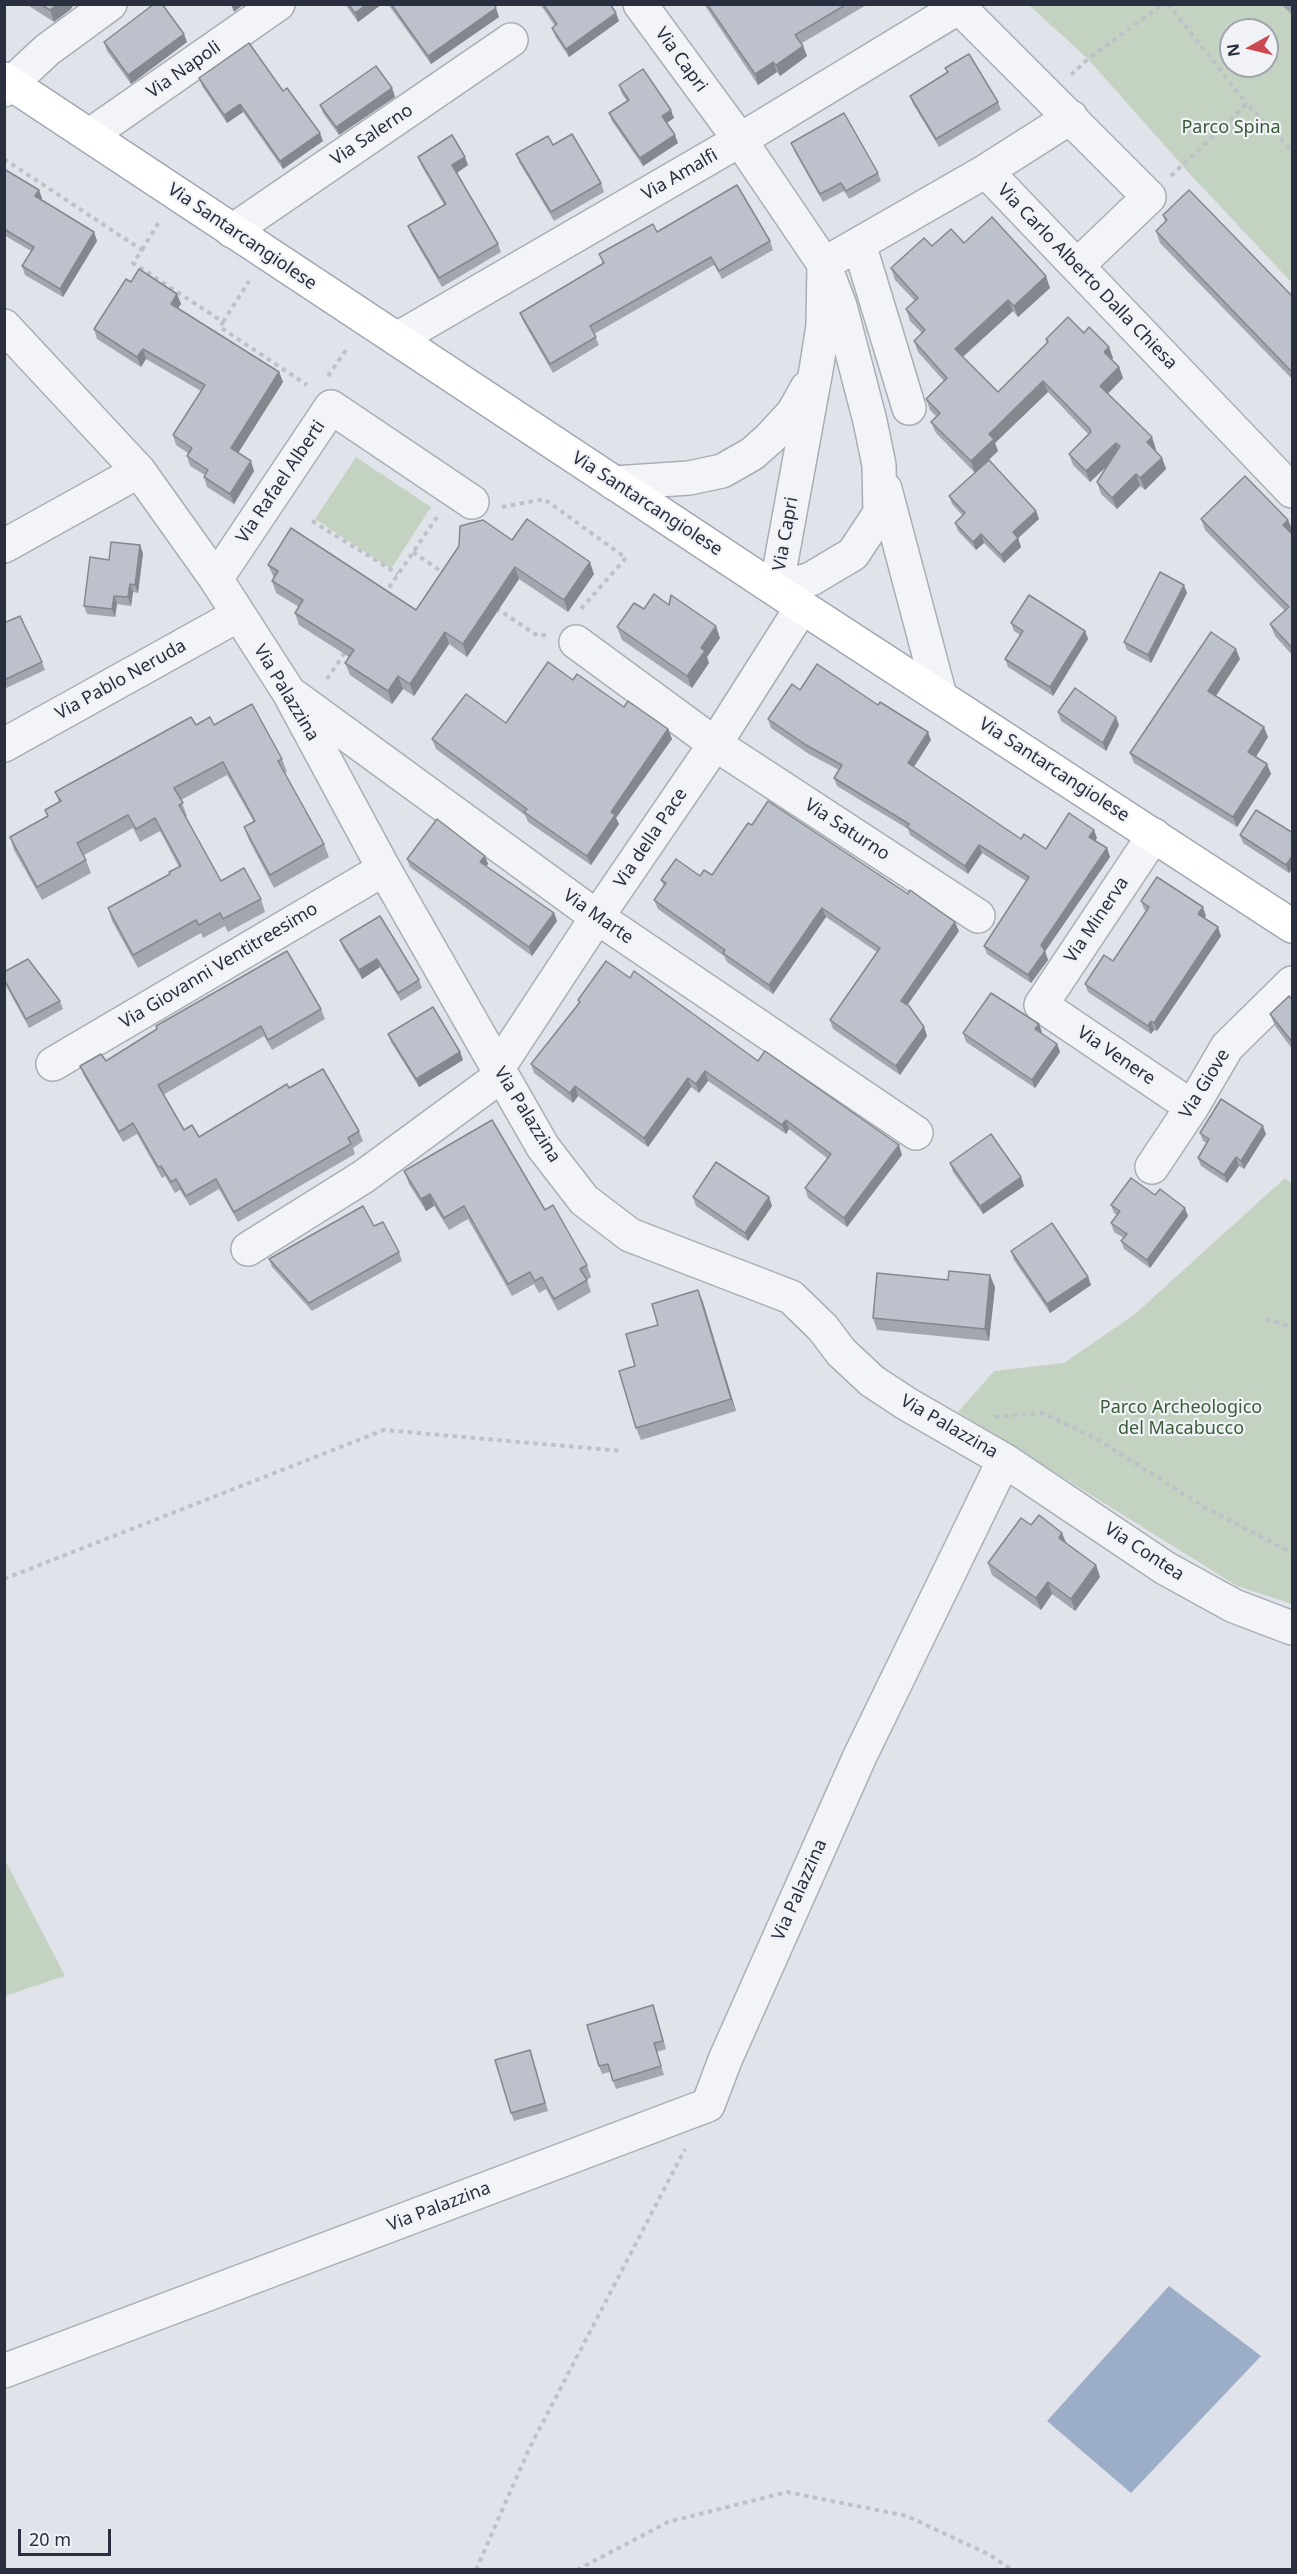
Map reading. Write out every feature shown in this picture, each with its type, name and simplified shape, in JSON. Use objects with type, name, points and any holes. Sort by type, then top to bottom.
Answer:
[{"type":"main road","name":"Via Santarcangiolese","points":[[7,84],[90,135],[614,483],[1293,926]]},
{"type":"street","points":[[7,84],[47,50],[110,4]]},
{"type":"street","name":"Via Napoli","points":[[90,135],[278,4]]},
{"type":"street","name":"Via Capri","points":[[640,4],[740,140],[818,256],[840,306],[940,696]]},
{"type":"street","name":"Via Amalfi","points":[[397,339],[740,140],[960,7],[1060,106]]},
{"type":"street","name":"Via Salerno","points":[[232,231],[511,40]]},
{"type":"street","points":[[986,171],[1060,106],[1149,197],[1078,265]]},
{"type":"street","name":"Via Carlo Alberto Dalla Chiesa","points":[[818,256],[859,244],[986,171],[1293,491]]},
{"type":"street","points":[[859,244],[909,408]]},
{"type":"street","name":"Via Capri","points":[[789,598],[823,326],[818,256]]},
{"type":"street","name":"Via Palazzina","points":[[4,326],[139,471],[216,579],[288,691],[384,869],[543,1147],[584,1200],[630,1235],[791,1297],[823,1328],[841,1352],[872,1381],[1004,1460],[860,1756],[725,2060],[708,2105],[4,2371]]},
{"type":"street","name":"Via Capri","points":[[614,483],[689,478],[722,471],[752,454],[793,413],[816,370]]},
{"type":"street","name":"Via Rafael Alberti","points":[[216,579],[324,400],[485,505]]},
{"type":"street","name":"Via Capri","points":[[789,598],[811,579],[853,554],[880,513],[879,465]]},
{"type":"street","points":[[4,546],[139,471]]},
{"type":"street","name":"Via della Pace","points":[[500,1072],[597,917],[715,744],[789,598]]},
{"type":"street","name":"Via Pablo Neruda","points":[[4,745],[238,615]]},
{"type":"street","name":"Via Saturno","points":[[569,637],[715,744],[978,916]]},
{"type":"street","name":"Via Marte","points":[[288,691],[597,917],[916,1133]]},
{"type":"street","name":"Via Minerva","points":[[1041,1005],[1154,835]]},
{"type":"street","name":"Via Giovanni Ventitreesimo","points":[[53,1064],[384,869]]},
{"type":"street","name":"Via Giove","points":[[1152,1167],[1192,1107],[1227,1047],[1293,983]]},
{"type":"street","name":"Via Venere","points":[[1041,1005],[1192,1107]]},
{"type":"street","points":[[248,1249],[363,1177],[500,1072]]},
{"type":"street","name":"Via Contea","points":[[1004,1460],[1165,1568],[1234,1606],[1293,1628]]},
{"type":"path","points":[[1060,106],[1088,59],[1163,4]]},
{"type":"path","points":[[1168,4],[1247,104],[1293,151]]},
{"type":"path","points":[[1149,197],[1247,104]]},
{"type":"path","points":[[4,159],[142,250]]},
{"type":"path","points":[[159,222],[134,263],[223,322]]},
{"type":"path","points":[[249,281],[220,327],[324,400],[348,346]]},
{"type":"path","points":[[485,505],[544,499],[626,558],[569,637],[538,636],[490,604]]},
{"type":"path","points":[[379,602],[441,511]]},
{"type":"path","points":[[312,521],[398,574]]},
{"type":"path","points":[[413,552],[452,578]]},
{"type":"path","points":[[322,687],[347,649]]},
{"type":"path","points":[[1266,1319],[1293,1327]]},
{"type":"path","points":[[955,1432],[999,1415],[1042,1413],[1097,1439],[1204,1507],[1293,1553]]},
{"type":"path","points":[[4,1580],[384,1430],[622,1451]]},
{"type":"path","points":[[476,2570],[529,2449],[708,2105]]},
{"type":"path","points":[[577,2570],[668,2522],[787,2492],[908,2516],[990,2555],[1012,2570]]},
{"type":"green space","name":"Parco Spina","points":[[1029,5],[1292,5],[1292,283],[1190,174],[1088,59]]},
{"type":"green space","points":[[356,457],[431,507],[391,569],[315,519]]},
{"type":"green space","name":"Parco Archeologico del Macabucco","points":[[1285,1178],[1292,1184],[1292,1604],[1237,1586],[958,1412],[994,1371],[1064,1363],[1135,1314]]},
{"type":"green space","points":[[5,1860],[65,1976],[4,1996]]},
{"type":"water","points":[[1169,2286],[1261,2356],[1131,2493],[1047,2421]]},
{"type":"building","points":[[40,4],[58,4],[50,10]]},
{"type":"building","points":[[154,4],[162,4],[184,34],[128,75],[104,42]]},
{"type":"building","points":[[348,4],[367,4],[355,13]]},
{"type":"building","points":[[391,4],[494,4],[496,8],[428,56]]},
{"type":"building","points":[[543,4],[610,4],[616,13],[566,49],[552,28],[557,24]]},
{"type":"building","points":[[707,4],[847,4],[795,35],[803,46],[776,65],[773,62],[755,74]]},
{"type":"building","points":[[249,43],[283,91],[287,88],[320,133],[280,161],[240,104],[224,115],[199,78]]},
{"type":"building","points":[[969,54],[998,102],[936,139],[910,96],[948,72],[945,68]]},
{"type":"building","points":[[376,66],[392,88],[336,127],[320,105]]},
{"type":"building","points":[[643,69],[671,110],[662,116],[675,135],[640,158],[609,113],[629,100],[619,85]]},
{"type":"building","points":[[844,113],[878,173],[846,191],[841,183],[820,194],[791,143]]},
{"type":"building","points":[[572,134],[601,183],[551,212],[516,154],[548,136],[553,145]]},
{"type":"building","points":[[452,135],[465,157],[452,165],[498,244],[439,278],[408,226],[446,204],[418,157]]},
{"type":"building","points":[[4,169],[39,190],[35,196],[94,232],[60,289],[22,266],[34,247],[4,229]]},
{"type":"building","points":[[737,185],[770,241],[719,271],[711,257],[590,326],[596,337],[550,364],[520,313],[604,263],[599,254],[653,224],[657,232]]},
{"type":"building","points":[[1189,190],[1293,297],[1293,370],[1291,371],[1156,231],[1167,220],[1163,215]]},
{"type":"building","points":[[992,217],[1046,276],[1014,306],[1008,300],[955,349],[998,392],[1048,342],[1046,339],[1068,317],[1084,333],[1089,327],[1109,347],[1104,352],[1119,367],[1100,386],[1152,437],[1147,442],[1162,458],[1140,478],[1136,474],[1112,498],[1097,482],[1120,446],[1116,443],[1086,471],[1069,454],[1091,432],[1090,429],[1043,381],[989,434],[994,439],[971,461],[931,422],[940,413],[926,399],[947,378],[914,341],[925,330],[906,309],[918,298],[891,268],[924,238],[932,246],[951,229],[964,243]]},
{"type":"building","points":[[139,269],[177,294],[171,304],[279,372],[231,448],[251,461],[230,494],[204,477],[208,470],[187,456],[192,448],[173,435],[205,385],[143,349],[137,357],[94,329],[126,279],[131,282]]},
{"type":"building","points":[[989,460],[1036,511],[1013,532],[1018,538],[1001,555],[981,534],[973,542],[955,523],[965,513],[949,496]]},
{"type":"building","points":[[1245,476],[1288,520],[1283,525],[1293,535],[1293,649],[1270,624],[1289,607],[1201,519]]},
{"type":"building","points":[[527,519],[590,562],[564,600],[515,567],[463,644],[445,632],[410,684],[398,676],[388,691],[345,663],[354,650],[295,613],[303,600],[272,581],[278,571],[268,565],[291,528],[416,610],[459,546],[460,526],[483,520],[512,540]]},
{"type":"building","points":[[111,542],[140,545],[135,585],[130,584],[128,597],[114,596],[112,609],[84,606],[90,557],[109,560]]},
{"type":"building","points":[[1160,572],[1184,585],[1148,655],[1124,642]]},
{"type":"building","points":[[654,594],[669,605],[671,595],[716,626],[701,648],[705,651],[687,676],[617,627],[634,603],[644,609]]},
{"type":"building","points":[[1029,595],[1085,631],[1050,687],[1005,659],[1023,631],[1011,623]]},
{"type":"building","points":[[20,616],[42,662],[4,680],[4,623]]},
{"type":"building","points":[[1211,632],[1236,649],[1208,691],[1264,727],[1248,752],[1267,764],[1233,817],[1130,753]]},
{"type":"building","points":[[548,662],[573,680],[577,674],[624,707],[628,701],[668,729],[611,812],[615,815],[587,856],[524,812],[527,809],[432,739],[466,694],[506,723]]},
{"type":"building","points":[[817,664],[878,705],[880,702],[928,732],[908,763],[1021,839],[1024,834],[1046,849],[1069,813],[1094,830],[1089,837],[1107,848],[1041,945],[1045,951],[1028,975],[984,946],[1029,877],[979,845],[965,866],[907,827],[909,824],[834,778],[842,765],[806,745],[768,719],[792,684],[800,690]]},
{"type":"building","points":[[1075,688],[1116,717],[1103,743],[1058,712]]},
{"type":"building","points":[[252,704],[282,759],[278,761],[324,844],[270,875],[244,827],[255,821],[223,762],[174,788],[183,803],[179,805],[221,881],[244,868],[261,899],[223,919],[220,913],[199,925],[196,920],[133,955],[108,908],[181,866],[155,818],[136,829],[128,815],[77,843],[86,860],[37,887],[10,837],[48,816],[45,810],[61,801],[55,792],[191,717],[196,725],[210,717],[214,725]]},
{"type":"building","points":[[768,801],[908,894],[910,890],[955,922],[901,1001],[909,1006],[924,1027],[896,1066],[830,1020],[880,948],[822,908],[769,985],[723,953],[725,950],[654,900],[666,883],[661,880],[676,859],[700,876],[704,870],[712,875],[748,823],[752,825]]},
{"type":"building","points":[[1256,810],[1293,833],[1293,855],[1286,865],[1240,835]]},
{"type":"building","points":[[437,819],[485,856],[480,862],[554,913],[529,947],[407,859]]},
{"type":"building","points":[[1157,877],[1203,907],[1198,914],[1218,927],[1154,1023],[1151,1021],[1148,1026],[1085,984],[1104,955],[1113,961],[1149,907],[1141,901]]},
{"type":"building","points":[[380,916],[419,980],[398,993],[377,959],[359,970],[340,940]]},
{"type":"building","points":[[287,951],[321,1009],[268,1040],[261,1026],[158,1085],[184,1130],[192,1125],[199,1137],[287,1084],[289,1088],[323,1069],[359,1131],[348,1138],[351,1144],[234,1212],[216,1179],[186,1196],[176,1179],[171,1182],[161,1166],[158,1167],[133,1123],[119,1132],[80,1066],[101,1054],[106,1061],[157,1029],[156,1026]]},
{"type":"building","points":[[28,959],[60,1001],[26,1019],[4,979],[4,972]]},
{"type":"building","points":[[606,961],[630,978],[634,971],[758,1061],[765,1051],[899,1145],[844,1218],[805,1188],[831,1154],[786,1120],[782,1125],[705,1071],[696,1084],[688,1078],[644,1138],[575,1086],[570,1093],[531,1064],[580,1002],[578,1000]]},
{"type":"building","points":[[991,993],[1039,1024],[1035,1029],[1057,1044],[1032,1080],[963,1033]]},
{"type":"building","points":[[1289,996],[1293,1001],[1293,1043],[1270,1014]]},
{"type":"building","points":[[433,1007],[460,1052],[416,1079],[388,1034]]},
{"type":"building","points":[[1221,1099],[1263,1126],[1241,1161],[1236,1157],[1224,1175],[1198,1158],[1209,1139],[1200,1133]]},
{"type":"building","points":[[492,1120],[545,1210],[553,1205],[587,1265],[580,1269],[587,1280],[554,1299],[542,1277],[535,1281],[530,1272],[508,1284],[464,1206],[444,1218],[430,1194],[421,1199],[404,1171]]},
{"type":"building","points":[[991,1134],[1021,1177],[980,1206],[950,1163]]},
{"type":"building","points":[[716,1162],[769,1197],[745,1233],[693,1197]]},
{"type":"building","points":[[1131,1178],[1155,1195],[1160,1189],[1185,1208],[1147,1260],[1121,1241],[1127,1234],[1111,1223],[1120,1211],[1111,1205]]},
{"type":"building","points":[[363,1206],[374,1226],[383,1222],[399,1252],[309,1303],[269,1259]]},
{"type":"building","points":[[1052,1223],[1088,1277],[1047,1304],[1011,1251]]},
{"type":"building","points":[[949,1271],[990,1275],[985,1329],[873,1318],[877,1273],[948,1280]]},
{"type":"building","points":[[698,1290],[731,1399],[636,1428],[619,1371],[635,1366],[626,1334],[658,1325],[652,1304]]},
{"type":"building","points":[[1039,1515],[1062,1533],[1059,1538],[1096,1565],[1071,1599],[1048,1582],[1036,1598],[988,1563],[1021,1518],[1031,1525]]},
{"type":"building","points":[[653,2005],[663,2041],[654,2043],[661,2066],[613,2081],[608,2064],[599,2066],[587,2025]]},
{"type":"building","points":[[530,2050],[545,2103],[511,2113],[495,2060]]}]
